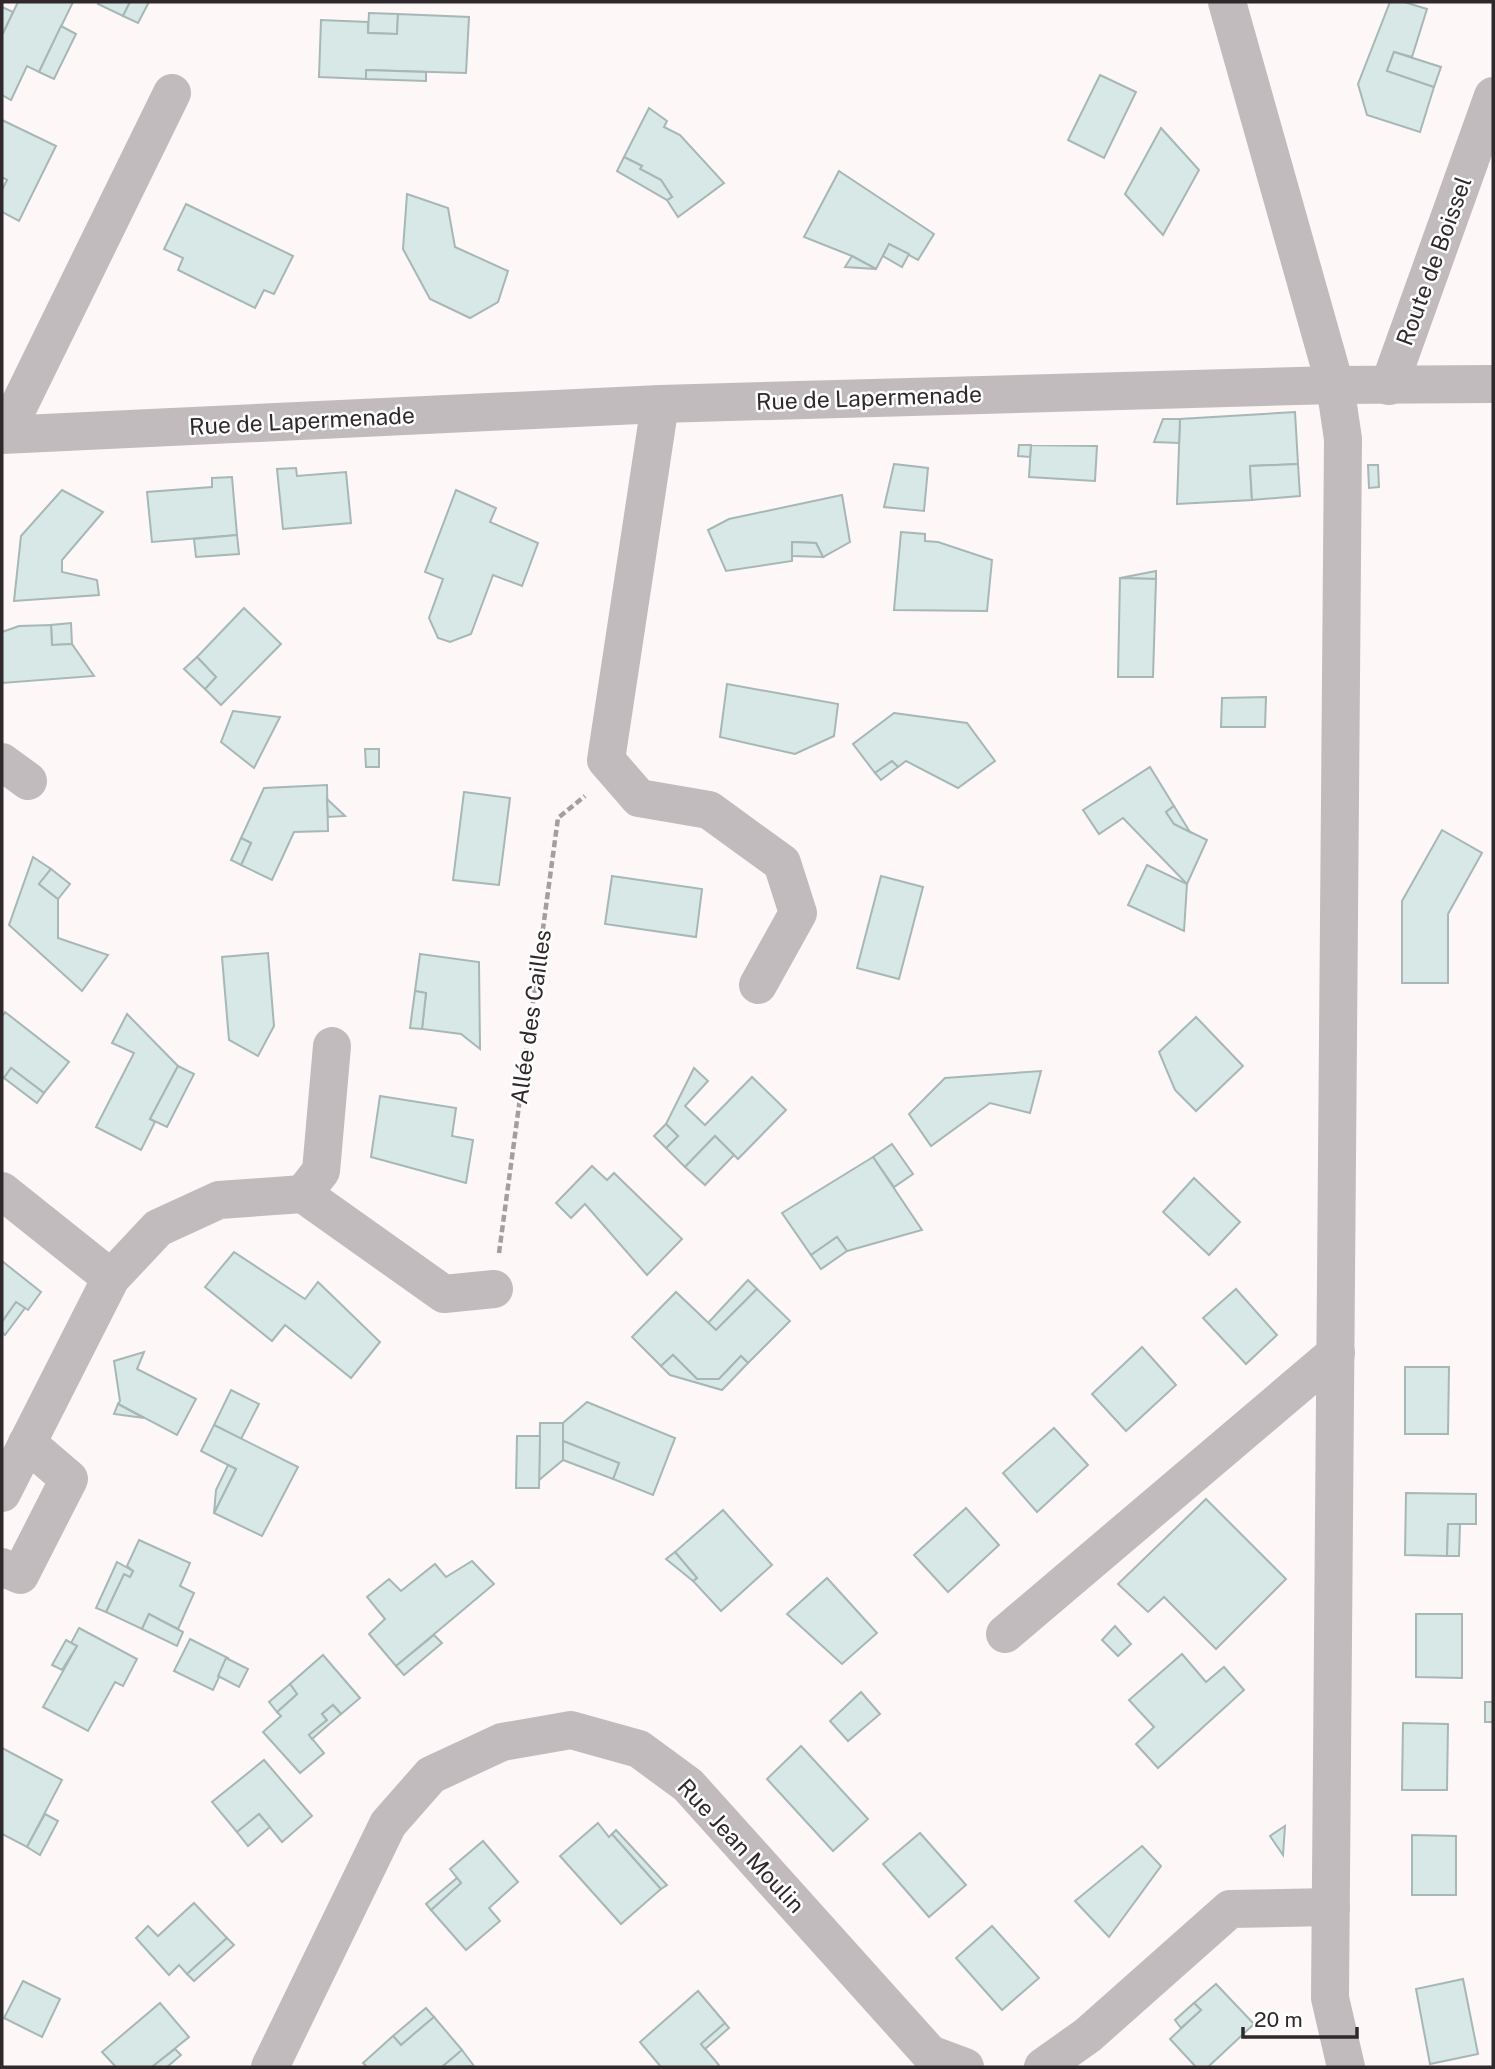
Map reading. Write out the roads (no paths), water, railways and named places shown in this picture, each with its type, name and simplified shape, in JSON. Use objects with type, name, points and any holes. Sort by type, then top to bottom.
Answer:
[{"type":"street","points":[[1227,2],[1335,385],[1343,439],[1331,1998],[1346,2067]]},
{"type":"street","name":"Rue de Lapermenade","points":[[172,93],[3,434],[660,404],[1335,385],[1493,384]]},
{"type":"street","name":"Route de Boissel","points":[[1389,386],[1493,96]]},
{"type":"street","points":[[660,404],[606,760],[639,798],[709,810],[782,863],[798,913],[758,985]]},
{"type":"street","points":[[303,1194],[321,1171],[332,1046]]},
{"type":"street","points":[[2,1191],[111,1278]]},
{"type":"street","points":[[2,1493],[111,1278],[158,1228],[219,1199],[303,1194],[444,1294],[494,1289]]},
{"type":"street","points":[[1005,1634],[1336,1353]]},
{"type":"street","points":[[2,1567],[20,1575],[69,1479],[27,1443]]},
{"type":"street","name":"Rue Jean Moulin","points":[[270,2067],[388,1824],[431,1775],[502,1742],[571,1730],[639,1749],[688,1785],[930,2054],[965,2067]]},
{"type":"street","points":[[1043,2067],[1088,2035],[1230,1909],[1331,1907]]}]
